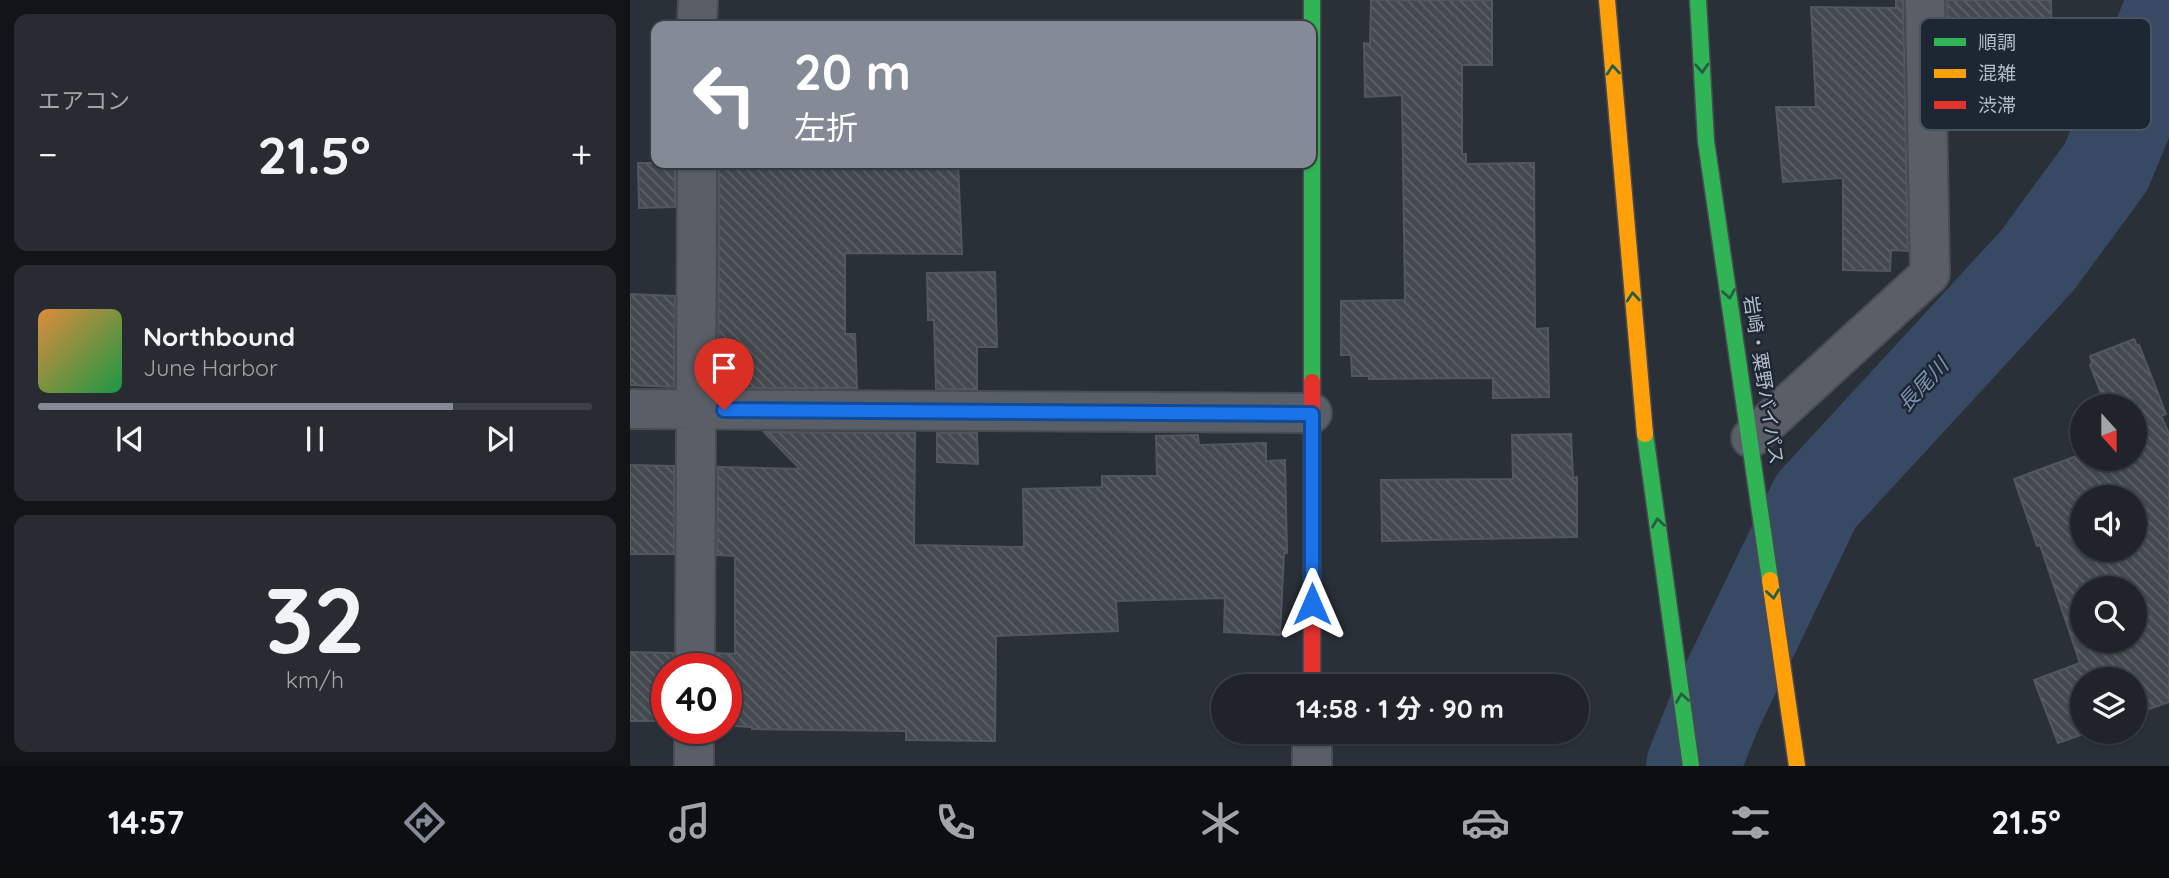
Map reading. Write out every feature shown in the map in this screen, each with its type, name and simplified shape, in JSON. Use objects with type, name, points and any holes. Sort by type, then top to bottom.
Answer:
[{"type":"main road","points":[[1312,0],[1312,21]]},
{"type":"main road","points":[[1607,0],[1643,417],[1691,766]]},
{"type":"main road","name":"岩崎・粟野バイパス","points":[[1698,0],[1706,141],[1797,766]]},
{"type":"main road","points":[[1312,168],[1312,674]]},
{"type":"street","points":[[697,21],[698,0]]},
{"type":"street","points":[[1926,0],[1926,18]]},
{"type":"street","points":[[1751,438],[1930,274],[1928,130]]},
{"type":"street","points":[[695,653],[697,168]]},
{"type":"street","points":[[630,409],[1312,414]]},
{"type":"street","points":[[694,744],[694,766]]},
{"type":"street","points":[[1312,744],[1312,766]]},
{"type":"building","points":[[1371,0],[1492,0],[1492,65],[1462,65],[1462,154],[1466,154],[1466,164],[1534,163],[1535,329],[1548,328],[1549,397],[1493,398],[1493,378],[1369,379],[1369,376],[1352,376],[1351,355],[1341,355],[1341,301],[1405,300],[1402,95],[1365,97],[1364,43],[1370,44]]},
{"type":"building","points":[[1896,0],[1903,0],[1908,251],[1891,250],[1890,271],[1843,270],[1843,178],[1783,182],[1776,107],[1816,107],[1811,7],[1896,8]]},
{"type":"building","points":[[1947,0],[2051,0],[2051,18],[1947,18]]},
{"type":"building","points":[[638,163],[651,163],[651,168],[675,168],[675,207],[639,208]]},
{"type":"building","points":[[719,168],[958,168],[962,254],[845,253],[845,334],[855,334],[857,388],[718,388]]},
{"type":"building","points":[[995,272],[997,347],[977,347],[977,389],[936,389],[934,320],[928,320],[927,273]]},
{"type":"building","points":[[630,294],[675,296],[674,387],[630,385]]},
{"type":"building","points":[[2134,339],[2137,346],[2139,345],[2166,414],[2161,416],[2169,433],[2169,702],[2147,710],[2147,667],[2070,667],[2070,739],[2058,743],[2034,680],[2080,663],[2077,653],[2147,653],[2147,576],[2070,576],[2070,634],[2014,479],[2070,458],[2070,471],[2147,471],[2147,394],[2101,394],[2090,365],[2090,356]]},
{"type":"building","points":[[764,432],[915,433],[914,545],[1024,547],[1023,489],[1102,487],[1102,476],[1157,476],[1156,436],[1198,435],[1199,445],[1266,443],[1266,461],[1285,460],[1287,553],[1284,553],[1280,635],[1224,632],[1225,598],[1116,601],[1118,631],[996,636],[995,741],[906,740],[906,731],[752,729],[742,726],[742,653],[735,653],[735,556],[717,555],[718,467],[800,469]]},
{"type":"building","points":[[937,433],[977,433],[978,464],[937,462]]},
{"type":"building","points":[[1571,434],[1573,478],[1577,477],[1577,537],[1382,541],[1381,480],[1513,479],[1512,435]]},
{"type":"building","points":[[630,465],[674,466],[674,554],[630,554]]},
{"type":"building","points":[[630,652],[673,653],[651,653],[651,721],[630,721]]},
{"type":"waterway","name":"長尾川","points":[[2151,58],[2169,15]]},
{"type":"waterway","name":"長尾川","points":[[1693,766],[1714,713],[1816,501],[2037,261],[2106,167],[2121,130]]},
{"type":"traffic: fast","points":[[1312,0],[1312,21]]},
{"type":"traffic: fast","points":[[1698,0],[1706,141],[1770,580]]},
{"type":"traffic: fast","points":[[1312,168],[1312,382]]},
{"type":"traffic: fast","points":[[1645,434],[1691,766]]},
{"type":"traffic: slow","points":[[1607,0],[1645,434]]},
{"type":"traffic: slow","points":[[1770,580],[1797,766]]},
{"type":"traffic: jam","points":[[1312,382],[1312,674]]},
{"type":"route","points":[[724,410],[1312,414],[1312,604]]}]
